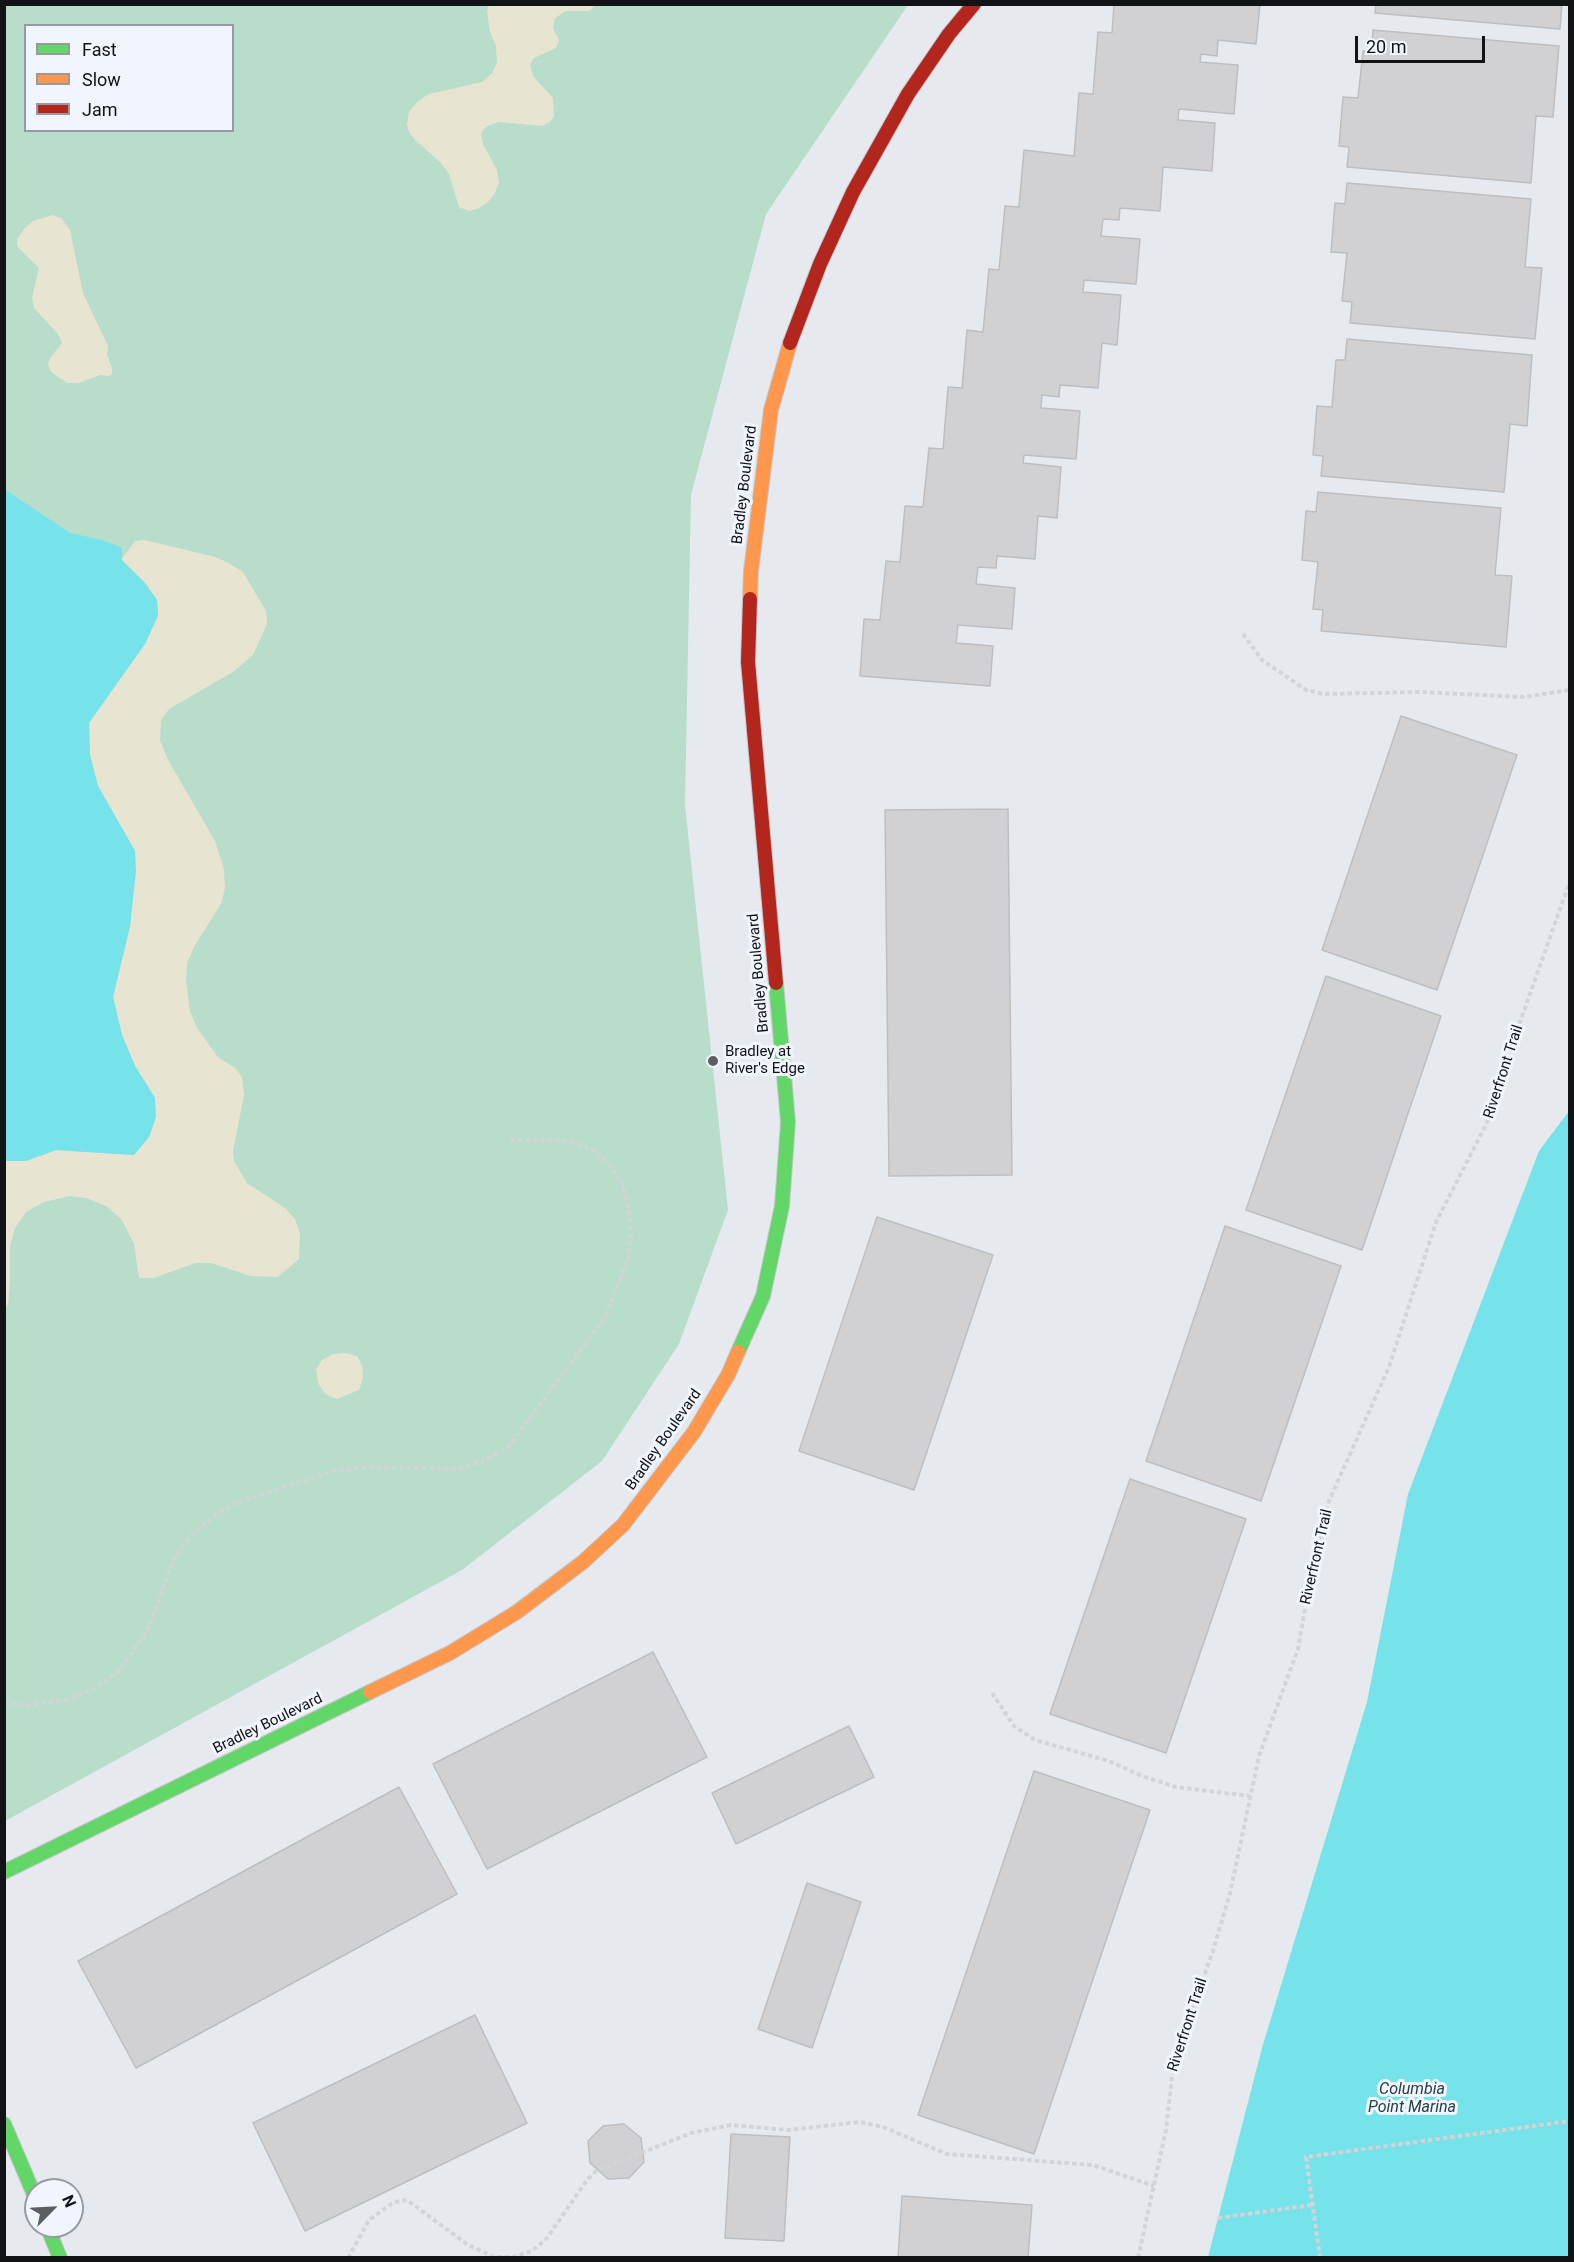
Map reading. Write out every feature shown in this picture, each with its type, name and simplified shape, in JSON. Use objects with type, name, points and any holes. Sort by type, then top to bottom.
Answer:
[{"type":"street","name":"Bradley Boulevard","points":[[4,1872],[450,1653],[517,1612],[583,1562],[622,1525],[693,1432],[728,1376],[763,1296],[782,1206],[788,1122],[748,662],[751,571],[771,410],[788,350],[820,264],[854,192],[908,94],[949,34],[974,4]]},
{"type":"street","points":[[4,2124],[27,2178]]},
{"type":"street","points":[[52,2238],[60,2258]]},
{"type":"path","points":[[1243,634],[1262,660],[1306,690],[1323,694],[1420,692],[1524,698],[1569,690]]},
{"type":"path","points":[[1569,644],[1569,665]]},
{"type":"path","name":"Riverfront Trail","points":[[1138,2258],[1166,2130],[1172,2077],[1182,2037],[1213,1951],[1230,1893],[1259,1756],[1298,1649],[1309,1586],[1329,1501],[1389,1367],[1436,1222],[1493,1111],[1504,1067],[1569,880]]},
{"type":"path","points":[[4,1703],[27,1705],[66,1700],[94,1689],[119,1671],[150,1628],[172,1562],[185,1542],[216,1514],[234,1504],[333,1470],[369,1467],[458,1469],[481,1462],[508,1447],[604,1319],[628,1260],[632,1234],[629,1209],[622,1184],[610,1165],[592,1150],[571,1141],[507,1140]]},
{"type":"path","points":[[992,1693],[1014,1726],[1035,1740],[1109,1761],[1142,1776],[1176,1787],[1250,1796]]},
{"type":"path","points":[[1320,2258],[1305,2157],[1569,2121]]},
{"type":"path","points":[[348,2258],[369,2220],[394,2202],[407,2200],[468,2245],[494,2257],[513,2257],[532,2251],[547,2238],[587,2180],[597,2171],[691,2133],[731,2125],[788,2130],[860,2122],[883,2127],[947,2154],[1094,2165],[1154,2186]]},
{"type":"path","points":[[1218,2218],[1313,2205]]},
{"type":"green space","points":[[5,5],[908,5],[766,214],[691,495],[685,805],[728,1210],[679,1344],[602,1461],[462,1570],[5,1821]]},
{"type":"sand","points":[[489,5],[595,5],[590,11],[566,11],[555,18],[553,28],[559,40],[556,48],[534,58],[530,65],[533,76],[553,98],[554,116],[550,122],[542,126],[499,122],[487,126],[481,133],[483,144],[497,170],[499,183],[488,202],[469,211],[459,207],[449,174],[441,163],[414,139],[407,124],[409,112],[418,101],[429,94],[482,82],[492,73],[497,63],[496,46],[490,32],[487,10]]},
{"type":"sand","points":[[53,215],[61,218],[70,230],[83,293],[108,346],[107,355],[112,368],[112,374],[109,376],[100,375],[79,383],[67,383],[51,372],[48,365],[50,358],[62,343],[58,334],[34,308],[32,298],[39,268],[17,246],[17,239],[33,221]]},
{"type":"sand","points":[[145,540],[227,562],[243,572],[266,611],[267,624],[253,655],[233,672],[169,709],[161,720],[160,740],[167,758],[215,841],[224,869],[225,888],[221,904],[195,945],[187,963],[186,981],[190,1011],[197,1028],[218,1057],[235,1068],[242,1077],[244,1095],[233,1151],[234,1161],[247,1183],[285,1208],[295,1219],[300,1234],[299,1259],[278,1277],[251,1276],[211,1263],[195,1263],[154,1278],[139,1278],[134,1244],[122,1220],[106,1206],[86,1198],[70,1196],[44,1202],[26,1212],[15,1228],[10,1246],[10,1282],[8,1305],[5,1308],[5,1161],[26,1161],[56,1150],[134,1155],[155,1098],[135,1066],[122,1035],[113,997],[130,926],[135,851],[98,786],[90,755],[89,722],[158,616],[157,600],[145,583],[121,560],[135,541]]},
{"type":"sand","points":[[345,1353],[357,1356],[362,1365],[363,1378],[359,1390],[337,1399],[325,1394],[318,1383],[316,1369],[322,1360],[333,1354]]},
{"type":"water","points":[[4,489],[70,533],[102,540],[122,548],[122,560],[145,583],[157,600],[158,616],[145,644],[89,723],[90,755],[98,786],[135,851],[136,871],[130,926],[113,997],[122,1035],[135,1066],[155,1098],[156,1117],[149,1137],[134,1155],[56,1150],[26,1161],[5,1161]]},
{"type":"water","name":"Columbia Point Marina","points":[[1569,1111],[1569,2257],[1208,2257],[1262,2048],[1367,1702],[1408,1494],[1539,1151]]},
{"type":"building","points":[[1114,4],[1260,4],[1256,44],[1218,40],[1217,56],[1201,54],[1200,62],[1238,65],[1234,114],[1179,109],[1178,120],[1215,123],[1212,171],[1163,167],[1160,211],[1120,208],[1119,220],[1103,219],[1101,236],[1140,239],[1136,284],[1084,280],[1083,292],[1121,295],[1117,345],[1102,343],[1098,388],[1060,385],[1059,397],[1042,395],[1041,408],[1080,411],[1076,459],[1024,455],[1023,463],[1061,467],[1057,518],[1038,516],[1035,559],[997,556],[996,568],[978,567],[976,584],[1015,588],[1012,629],[958,625],[956,643],[993,646],[990,686],[860,676],[864,619],[880,620],[886,561],[900,562],[905,506],[923,507],[929,448],[943,449],[948,387],[962,388],[967,330],[983,332],[989,269],[999,270],[1005,206],[1019,207],[1024,150],[1074,156],[1079,93],[1093,94],[1098,32],[1112,33]]},
{"type":"building","points":[[1376,4],[1562,4],[1560,29],[1375,13]]},
{"type":"building","points":[[1373,30],[1559,46],[1553,117],[1536,116],[1531,183],[1347,167],[1349,147],[1339,146],[1343,97],[1358,98],[1363,51],[1372,52]]},
{"type":"building","points":[[1347,183],[1531,199],[1525,267],[1542,268],[1535,339],[1350,323],[1352,302],[1342,301],[1347,253],[1331,252],[1335,203],[1345,204]]},
{"type":"building","points":[[1347,339],[1532,355],[1527,426],[1510,424],[1504,492],[1321,476],[1323,456],[1313,455],[1317,406],[1332,407],[1336,360],[1345,360]]},
{"type":"building","points":[[1318,492],[1501,508],[1495,575],[1512,576],[1506,647],[1321,631],[1323,610],[1313,609],[1318,562],[1302,560],[1306,511],[1316,512]]},
{"type":"building","points":[[1401,716],[1517,755],[1437,990],[1322,950]]},
{"type":"building","points":[[1008,809],[1012,1175],[889,1176],[885,810]]},
{"type":"building","points":[[1326,976],[1441,1016],[1362,1250],[1246,1210]]},
{"type":"building","points":[[877,1217],[993,1255],[914,1490],[799,1451]]},
{"type":"building","points":[[1225,1226],[1341,1266],[1261,1501],[1146,1461]]},
{"type":"building","points":[[1130,1479],[1246,1519],[1166,1753],[1050,1714]]},
{"type":"building","points":[[653,1652],[707,1757],[487,1869],[433,1764]]},
{"type":"building","points":[[849,1726],[874,1777],[736,1844],[712,1793]]},
{"type":"building","points":[[1034,1771],[1150,1810],[1034,2154],[918,2115]]},
{"type":"building","points":[[399,1787],[457,1894],[136,2068],[78,1961]]},
{"type":"building","points":[[807,1883],[861,1902],[812,2048],[758,2029]]},
{"type":"building","points":[[475,2015],[527,2123],[305,2231],[253,2123]]},
{"type":"building","points":[[624,2124],[641,2138],[644,2162],[629,2178],[608,2179],[590,2163],[588,2141],[603,2126]]},
{"type":"building","points":[[731,2134],[790,2137],[784,2241],[725,2238]]},
{"type":"building","points":[[902,2196],[1032,2205],[1028,2258],[898,2258]]},
{"type":"traffic: fast","points":[[738,1352],[763,1296],[782,1206],[788,1122],[776,983]]},
{"type":"traffic: fast","points":[[4,1872],[370,1692]]},
{"type":"traffic: fast","points":[[4,2124],[27,2178]]},
{"type":"traffic: fast","points":[[52,2238],[60,2258]]},
{"type":"traffic: slow","points":[[750,599],[751,571],[771,410],[790,343]]},
{"type":"traffic: slow","points":[[370,1692],[450,1653],[517,1612],[583,1562],[623,1525],[694,1432],[728,1375],[738,1352]]},
{"type":"traffic: jam","points":[[790,343],[820,264],[853,192],[908,94],[949,34],[974,4]]},
{"type":"traffic: jam","points":[[750,599],[748,662],[776,983]]},
{"type":"place","name":"Bradley at River's Edge","points":[[713,1061]]}]
